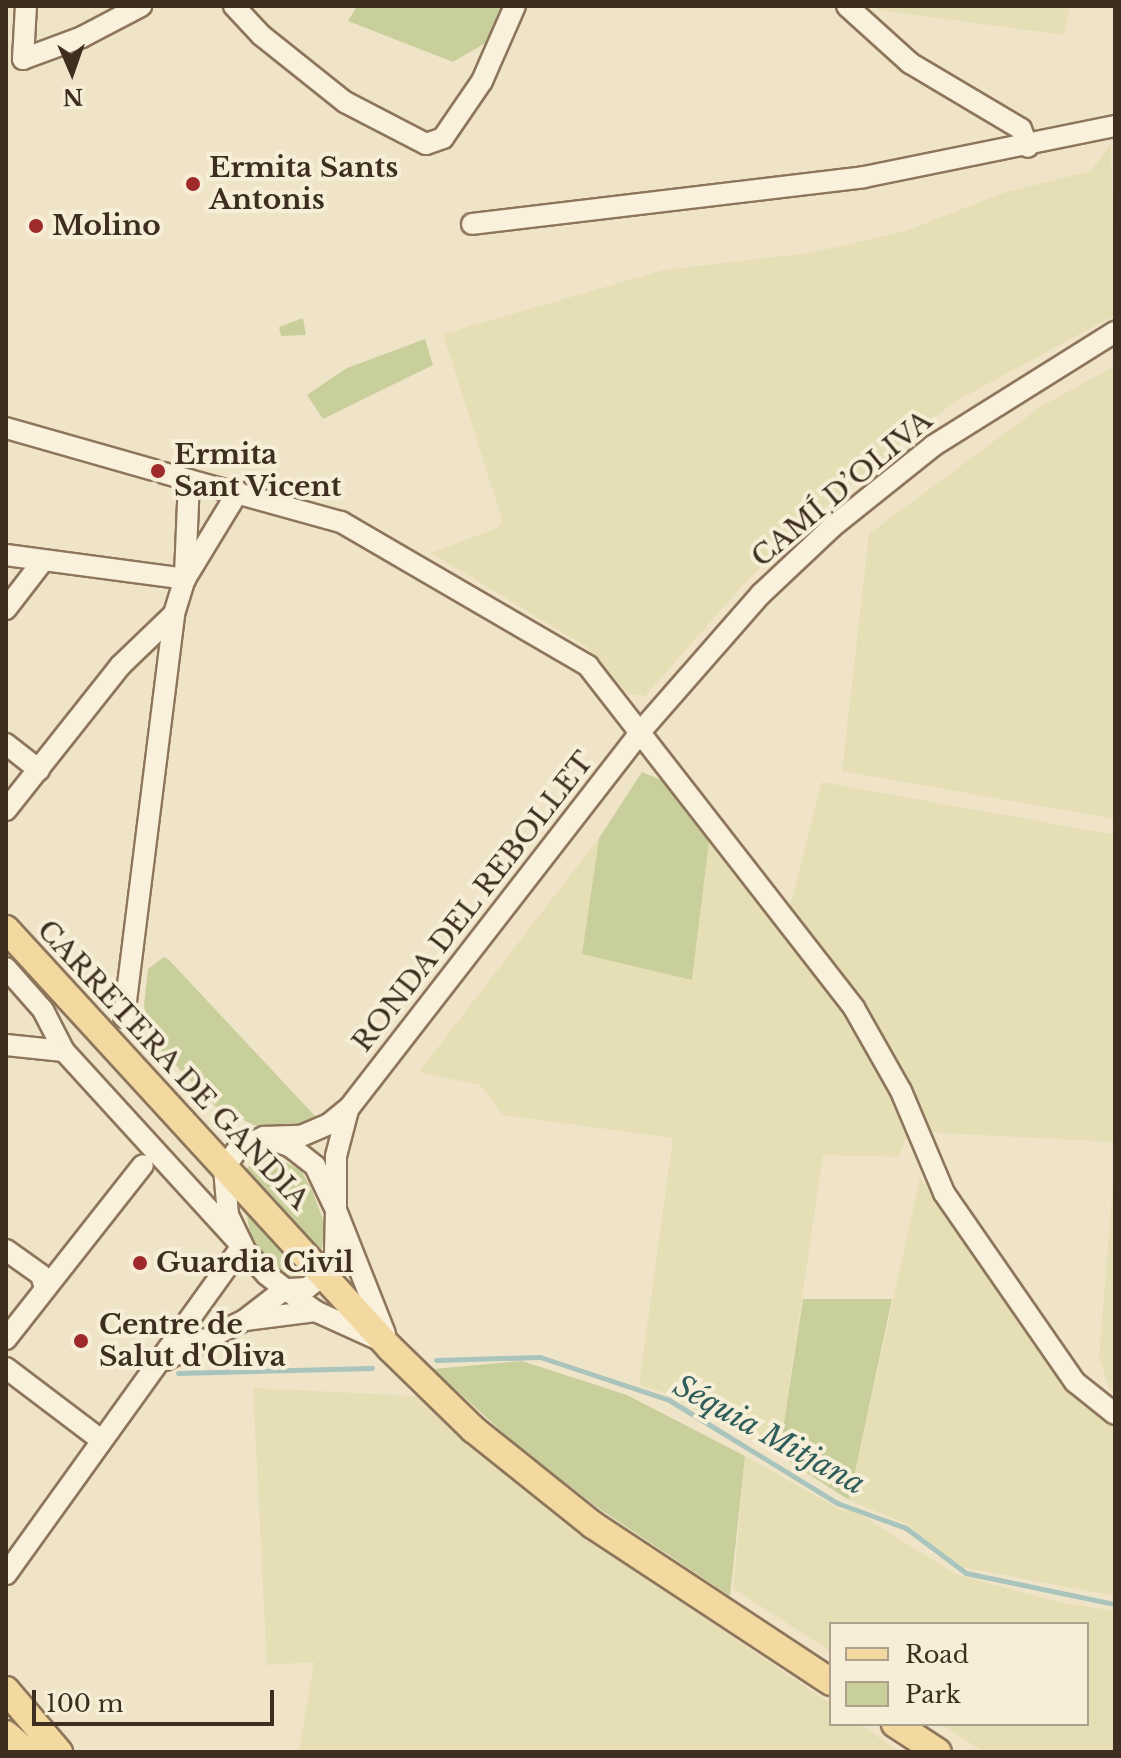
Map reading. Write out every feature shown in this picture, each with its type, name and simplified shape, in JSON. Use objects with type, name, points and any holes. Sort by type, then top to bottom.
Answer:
[{"type":"main road","name":"CARRETERA DE GANDIA","points":[[6,929],[391,1349],[473,1429],[559,1500],[829,1681]]},
{"type":"main road","points":[[6,1690],[59,1752]]},
{"type":"main road","points":[[898,1726],[938,1752]]},
{"type":"main road","points":[[6,1734],[27,1752]]},
{"type":"street","points":[[26,6],[23,59],[82,37],[141,6]]},
{"type":"street","points":[[234,6],[261,35],[345,102],[426,144],[443,138],[482,81],[515,6]]},
{"type":"street","points":[[847,6],[910,63],[1021,129],[1028,147]]},
{"type":"street","points":[[472,224],[732,196],[1028,147],[1115,126]]},
{"type":"street","name":"CAMÍ D’OLIVA","points":[[641,731],[697,661],[832,527],[975,416],[1115,332]]},
{"type":"street","points":[[6,428],[238,492],[369,535],[572,652],[602,681],[641,731],[650,751],[854,1008],[901,1091],[949,1200],[1075,1382],[1115,1414]]},
{"type":"street","points":[[185,579],[189,480]]},
{"type":"street","points":[[124,1017],[174,614],[185,579],[238,492]]},
{"type":"street","points":[[6,555],[185,579]]},
{"type":"street","points":[[6,609],[43,561]]},
{"type":"street","points":[[6,810],[120,666],[174,614]]},
{"type":"street","name":"RONDA DEL REBOLLET","points":[[264,1137],[301,1136],[329,1124],[349,1108],[641,731]]},
{"type":"street","points":[[6,744],[39,770]]},
{"type":"street","name":"CARRETERA DE GANDIA","points":[[6,968],[43,1010],[64,1051],[285,1289],[315,1311],[391,1349]]},
{"type":"street","points":[[6,1045],[64,1051]]},
{"type":"street","name":"RONDA DEL REBOLLET","points":[[324,1275],[337,1249],[336,1156],[349,1108]]},
{"type":"street","points":[[6,1574],[100,1439],[242,1246],[223,1198],[224,1168],[238,1149],[264,1137],[291,1147],[315,1166],[336,1210],[391,1349]]},
{"type":"street","points":[[6,1339],[44,1285],[54,1281],[143,1165]]},
{"type":"street","points":[[6,1250],[41,1275],[44,1285]]},
{"type":"street","points":[[149,1375],[179,1349],[245,1320],[285,1289],[307,1288],[324,1275]]},
{"type":"street","points":[[245,1320],[315,1311]]},
{"type":"street","points":[[6,1368],[100,1439]]},
{"type":"shaded area","points":[[879,6],[1070,6],[1064,35],[878,10]]},
{"type":"shaded area","points":[[1111,143],[1115,315],[956,401],[865,472],[751,576],[645,696],[628,694],[587,647],[431,553],[497,528],[502,519],[443,334],[664,270],[810,253],[906,231],[1003,193],[1091,171]]},
{"type":"shaded area","points":[[1115,366],[1115,819],[842,771],[869,534],[1040,407]]},
{"type":"shaded area","points":[[822,782],[1115,835],[1115,1142],[925,1132],[788,914]]},
{"type":"shaded area","points":[[599,838],[582,953],[692,980],[709,841],[716,844],[835,999],[890,1084],[908,1131],[899,1157],[823,1155],[779,1455],[663,1392],[639,1385],[673,1138],[503,1115],[480,1085],[419,1072]]},
{"type":"shaded area","points":[[1115,1161],[1115,1391],[1110,1389],[1099,1358]]},
{"type":"shaded area","points":[[920,1178],[1074,1393],[1115,1425],[1115,1596],[962,1567],[906,1524],[849,1500]]},
{"type":"shaded area","points":[[253,1388],[416,1396],[562,1521],[829,1703],[829,1726],[862,1726],[900,1752],[299,1752],[314,1662],[267,1665]]},
{"type":"shaded area","points":[[745,1456],[843,1511],[853,1510],[957,1575],[1058,1602],[1115,1611],[1115,1752],[984,1752],[944,1726],[1089,1726],[1089,1622],[829,1622],[829,1651],[733,1588]]},
{"type":"green space","points":[[357,6],[507,6],[489,41],[453,62],[348,21]]},
{"type":"green space","points":[[303,318],[306,335],[281,336],[279,327]]},
{"type":"green space","points":[[425,339],[433,365],[323,419],[307,395],[347,368]]},
{"type":"green space","points":[[642,772],[671,784],[709,841],[692,980],[582,954],[599,838]]},
{"type":"green space","points":[[164,957],[317,1118],[285,1128],[256,1126],[216,1107],[159,1048],[148,1028],[144,1005],[148,969]]},
{"type":"green space","points":[[271,1155],[300,1169],[312,1190],[325,1225],[321,1255],[244,1172],[255,1159]]},
{"type":"green space","points":[[245,1206],[306,1273],[297,1278],[276,1274],[252,1243]]},
{"type":"green space","points":[[803,1299],[892,1299],[849,1500],[779,1455]]},
{"type":"green space","points":[[522,1361],[627,1395],[745,1456],[730,1596],[601,1510],[520,1448],[433,1369]]},
{"type":"waterway","name":"Séquia Mitjana","points":[[436,1360],[540,1357],[669,1400],[837,1503],[906,1528],[966,1573],[1115,1604]]},
{"type":"waterway","name":"Séquia Mitjana","points":[[178,1373],[372,1368]]},
{"type":"place","name":"Ermita Sants Antonis","points":[[193,184]]},
{"type":"place","name":"Molino","points":[[36,226]]},
{"type":"place","name":"Ermita Sant Vicent","points":[[158,471]]},
{"type":"place","name":"Guardia Civil","points":[[140,1263]]},
{"type":"place","name":"Centre de Salut d'Oliva","points":[[81,1341]]}]
